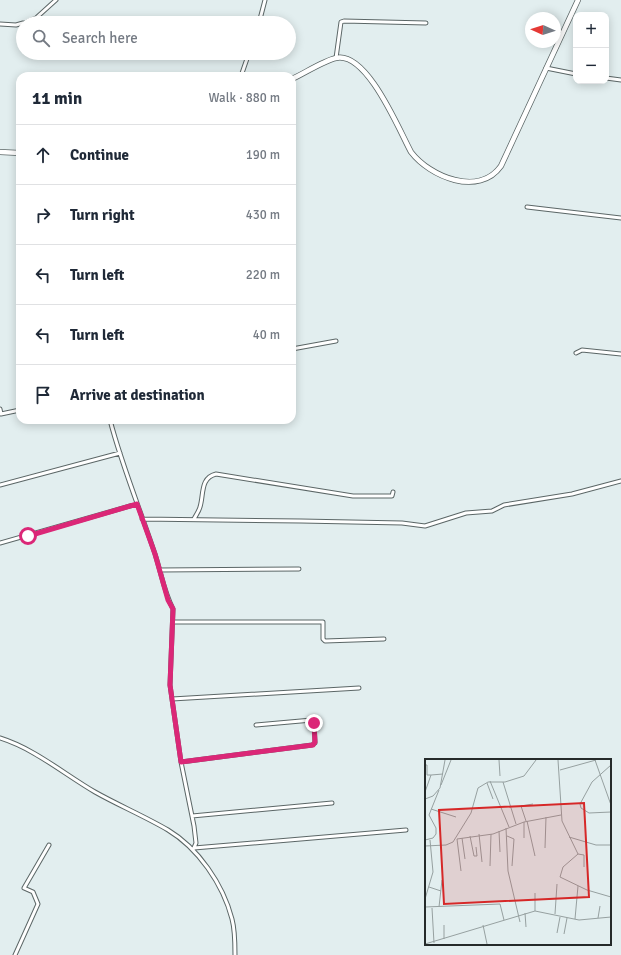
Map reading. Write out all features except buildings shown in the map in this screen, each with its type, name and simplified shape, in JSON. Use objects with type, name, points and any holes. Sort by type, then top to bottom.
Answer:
[{"type":"street","points":[[38,16],[56,0]]},
{"type":"street","points":[[261,16],[265,0]]},
{"type":"street","points":[[296,78],[336,58],[352,60],[369,76],[411,152],[419,162],[437,174],[465,181],[482,180],[497,173],[501,166],[578,0]]},
{"type":"street","points":[[336,58],[341,22],[426,23]]},
{"type":"street","points":[[0,24],[16,25]]},
{"type":"street","points":[[242,72],[247,60]]},
{"type":"street","points":[[546,68],[573,73]]},
{"type":"street","points":[[609,78],[621,80]]},
{"type":"street","points":[[0,152],[16,153]]},
{"type":"street","points":[[527,207],[621,218]]},
{"type":"street","points":[[296,348],[336,341]]},
{"type":"street","points":[[576,353],[582,350],[621,354]]},
{"type":"street","points":[[0,409],[1,414],[16,411]]},
{"type":"street","points":[[111,424],[160,570],[168,600],[173,609],[170,685],[181,762],[196,839],[194,849]]},
{"type":"street","points":[[0,485],[120,453]]},
{"type":"street","points":[[194,519],[200,508],[205,480],[216,474],[353,496],[392,496],[393,492]]},
{"type":"street","points":[[142,518],[402,523],[425,526],[466,513],[492,510],[504,505],[572,494],[621,481]]},
{"type":"street","points":[[0,544],[137,504]]},
{"type":"street","points":[[160,570],[299,569]]},
{"type":"street","points":[[173,622],[323,622],[323,639],[325,641],[384,639]]},
{"type":"street","points":[[172,699],[359,688]]},
{"type":"street","points":[[181,762],[312,745],[315,743],[314,723],[310,720],[256,725]]},
{"type":"street","points":[[0,738],[27,749],[96,792],[168,830],[194,849],[212,874],[228,904],[233,920],[235,955]]},
{"type":"street","points":[[192,816],[332,803]]},
{"type":"street","points":[[194,849],[406,830]]},
{"type":"street","points":[[15,955],[38,904],[33,892],[24,888],[50,846]]},
{"type":"route","points":[[28,536],[137,504],[155,554],[168,600],[173,609],[170,685],[181,762],[313,745],[315,744],[314,723]]}]
